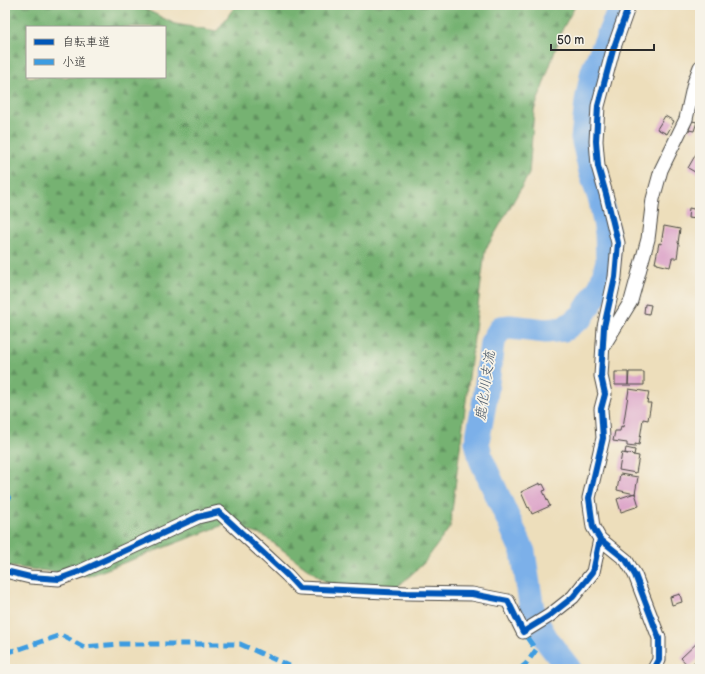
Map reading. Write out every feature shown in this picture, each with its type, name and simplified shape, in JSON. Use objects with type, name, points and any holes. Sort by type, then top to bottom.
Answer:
[{"type":"street","points":[[629,5],[613,50],[598,106],[596,141],[598,166],[618,243],[615,277],[604,327],[601,376],[605,394],[602,409],[603,438],[589,498],[594,527],[597,534],[600,539],[626,560],[635,575],[659,638],[659,660],[654,669]]},
{"type":"street","points":[[603,346],[631,301],[648,239],[653,199],[661,170],[686,119],[694,83],[700,67]]},
{"type":"street","points":[[5,571],[30,577],[59,580],[198,517],[219,512],[299,588],[407,593],[472,594],[508,601],[524,632],[548,616],[572,597],[593,572],[600,539]]},
{"type":"green space","points":[[5,5],[137,5],[175,24],[217,31],[236,5],[576,5],[563,28],[534,111],[529,174],[485,251],[450,527],[424,563],[393,591],[331,586],[264,536],[226,524],[89,576],[5,566]]},
{"type":"building","points":[[665,116],[674,121],[667,134],[657,129]]},
{"type":"building","points":[[692,121],[697,122],[694,131],[689,130]]},
{"type":"building","points":[[696,154],[700,156],[700,175],[688,168]]},
{"type":"building","points":[[689,208],[698,210],[697,219],[688,218]]},
{"type":"building","points":[[664,226],[680,229],[677,258],[672,258],[670,267],[655,263],[659,243],[661,244]]},
{"type":"building","points":[[645,304],[651,305],[649,314],[644,313]]},
{"type":"building","points":[[615,372],[628,372],[628,385],[615,385]]},
{"type":"building","points":[[629,372],[644,372],[644,385],[628,385]]},
{"type":"building","points":[[629,389],[649,392],[647,403],[651,403],[648,420],[643,419],[639,445],[635,444],[635,447],[627,446],[627,443],[613,441],[615,431],[620,431],[621,426],[623,427]]},
{"type":"building","points":[[626,448],[635,450],[634,455],[625,453]]},
{"type":"building","points":[[622,453],[639,456],[636,473],[619,470]]},
{"type":"building","points":[[620,474],[638,477],[635,494],[617,490]]},
{"type":"building","points":[[540,483],[540,485],[543,484],[546,490],[543,491],[550,506],[532,514],[521,492]]},
{"type":"building","points":[[635,493],[639,506],[621,512],[617,499]]},
{"type":"building","points":[[680,594],[682,602],[672,605],[670,597]]},
{"type":"building","points":[[700,640],[700,657],[689,667],[681,658]]},
{"type":"waterway","name":"鹿化川支流","points":[[569,669],[548,642],[533,616],[523,552],[481,459],[477,442],[485,399],[492,343],[501,328],[510,327],[546,331],[564,329],[582,316],[601,286],[608,261],[607,233],[601,201],[591,172],[583,138],[587,101],[593,71],[622,5]]},
{"type":"marked path","points":[[5,492],[10,500]]},
{"type":"marked path","points":[[520,669],[526,664],[536,650],[523,632]]},
{"type":"marked path","points":[[5,652],[16,650],[61,635],[84,647],[120,644],[240,644],[296,669]]},
{"type":"cycle path","points":[[629,5],[613,50],[598,106],[596,141],[598,166],[618,243],[615,277],[604,327],[601,376],[605,394],[601,409],[603,438],[589,498],[593,527],[600,539],[626,560],[635,575],[659,638],[659,660],[654,669]]},
{"type":"cycle path","points":[[5,571],[30,577],[59,579],[81,571],[198,517],[219,512],[299,588],[407,593],[472,594],[508,601],[523,632],[549,616],[573,597],[593,572],[600,539]]}]
